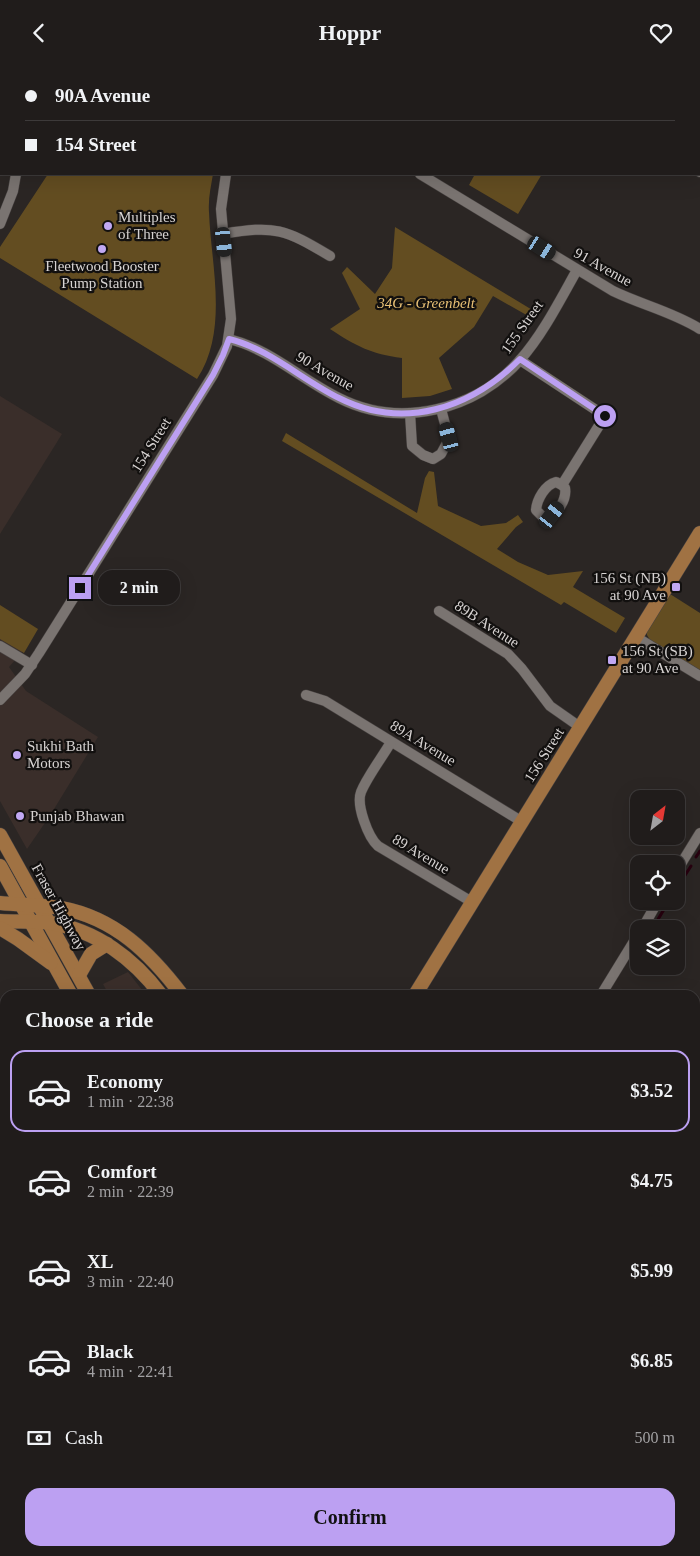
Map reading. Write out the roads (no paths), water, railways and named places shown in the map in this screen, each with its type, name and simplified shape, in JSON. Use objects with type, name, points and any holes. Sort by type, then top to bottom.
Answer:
[{"type":"main road","name":"156 Street","points":[[418,990],[700,533]]},
{"type":"main road","name":"Fraser Highway","points":[[0,835],[86,990]]},
{"type":"main road","points":[[0,866],[68,990]]},
{"type":"main road","points":[[0,903],[60,908],[84,915],[115,929],[145,951],[178,990]]},
{"type":"main road","points":[[0,921],[49,923],[81,932],[107,944],[134,964],[157,990]]},
{"type":"main road","points":[[0,928],[55,967]]},
{"type":"main road","points":[[78,975],[92,954],[107,944]]},
{"type":"street","points":[[0,224],[13,191],[16,175]]},
{"type":"street","name":"154 Street","points":[[0,700],[32,665],[213,375],[223,355],[229,339],[231,310],[223,234],[222,197],[226,175]]},
{"type":"street","name":"91 Avenue","points":[[422,175],[577,270],[632,300],[676,315],[700,329]]},
{"type":"street","points":[[223,234],[242,230],[276,230],[293,235],[330,256]]},
{"type":"street","name":"155 Street","points":[[425,411],[441,409],[471,397],[490,386],[520,359],[546,322],[577,270]]},
{"type":"street","name":"90 Avenue","points":[[229,339],[258,349],[347,402],[378,411],[410,413],[425,411]]},
{"type":"street","points":[[520,359],[605,416],[562,485]]},
{"type":"street","points":[[410,413],[412,446],[423,455],[433,459],[441,454],[449,439],[441,409]]},
{"type":"street","name":"89B Avenue","points":[[439,611],[508,654],[550,706],[580,727]]},
{"type":"street","points":[[636,637],[700,676]]},
{"type":"street","points":[[0,645],[32,665]]},
{"type":"street","name":"89A Avenue","points":[[306,695],[325,701],[522,821]]},
{"type":"street","name":"89 Avenue","points":[[391,742],[360,793],[364,822],[370,837],[378,845],[472,902]]},
{"type":"street","points":[[685,857],[700,833]]},
{"type":"street","points":[[604,990],[630,948]]},
{"type":"waterway","points":[[696,857],[700,851]]},
{"type":"waterway","points":[[685,875],[691,866]]},
{"type":"waterway","points":[[658,920],[664,910]]},
{"type":"place","name":"Multiples of Three","points":[[108,226]]},
{"type":"place","name":"Fleetwood Booster Pump Station","points":[[102,249]]},
{"type":"place","name":"156 St (NB) at 90 Ave","points":[[676,587]]},
{"type":"place","name":"156 St (SB) at 90 Ave","points":[[612,660]]},
{"type":"place","name":"Sukhi Bath Motors","points":[[17,755]]},
{"type":"place","name":"Punjab Bhawan","points":[[20,816]]},
{"type":"park label","name":"34G - Greenbelt","points":[[426,303]]}]
